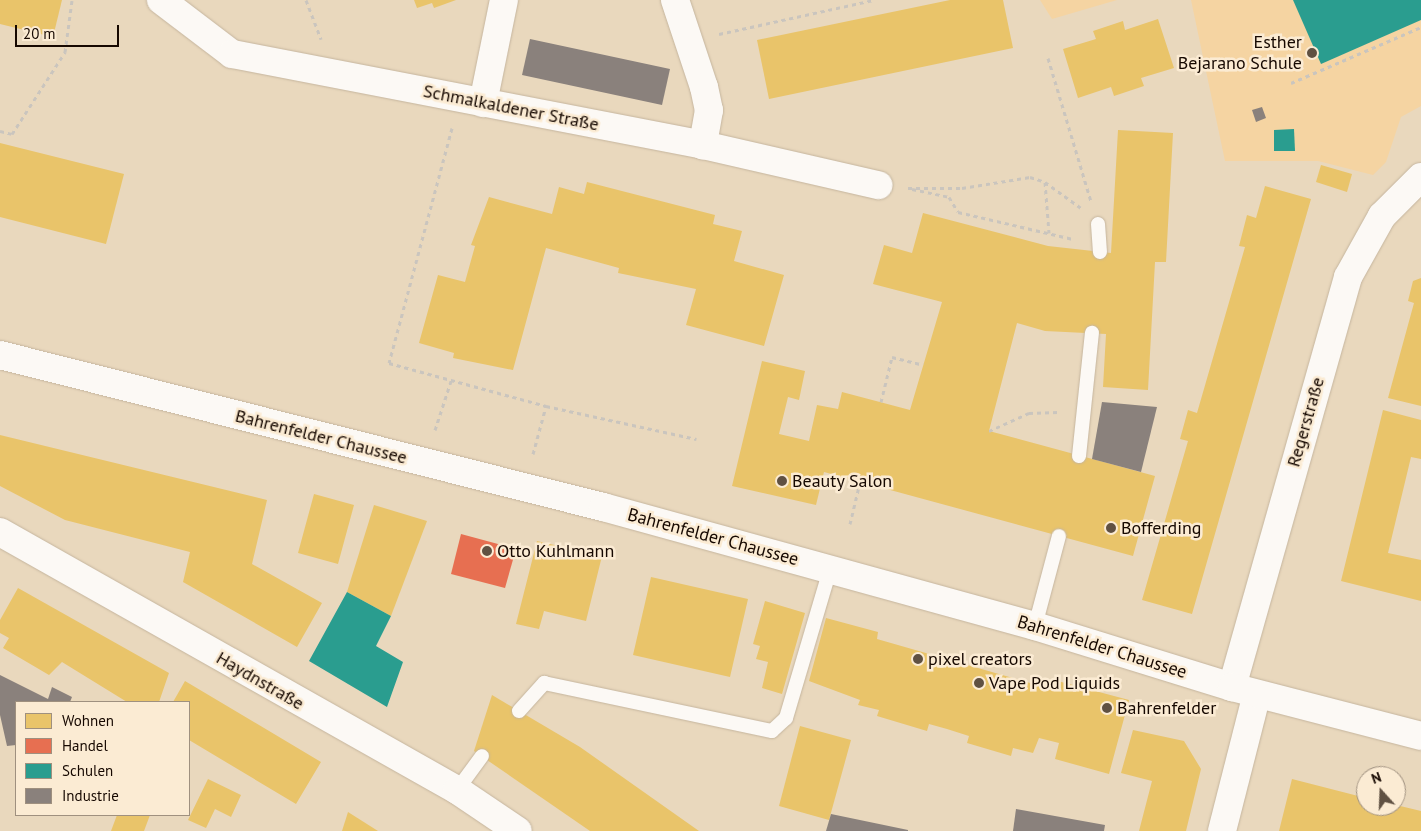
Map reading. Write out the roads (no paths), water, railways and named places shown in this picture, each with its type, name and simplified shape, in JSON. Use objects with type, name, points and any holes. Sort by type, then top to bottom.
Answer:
[{"type":"street","name":"Schmalkaldener Straße","points":[[161,0],[232,54],[704,146],[878,185]]},
{"type":"street","points":[[674,0],[689,41],[709,110],[704,146]]},
{"type":"street","points":[[471,101],[503,7]]},
{"type":"street","name":"Regerstraße","points":[[1232,687],[1348,277],[1382,216],[1421,177]]},
{"type":"street","name":"Bahrenfelder Chaussee","points":[[0,355],[603,507],[1035,626],[1257,694],[1421,736]]},
{"type":"street","name":"Haydnstraße","points":[[0,532],[457,790],[518,831]]},
{"type":"street","points":[[1222,831],[1257,694]]},
{"type":"lane","points":[[1098,224],[1100,249]]},
{"type":"lane","points":[[1079,456],[1086,416],[1092,334]]},
{"type":"lane","points":[[1035,626],[1059,536]]},
{"type":"lane","points":[[519,711],[544,683],[772,731],[786,718],[830,569]]},
{"type":"lane","points":[[457,790],[482,756]]},
{"type":"place","name":"Esther Bejarano Schule","points":[[1312,53]]},
{"type":"place","name":"Beauty Salon","points":[[782,481]]},
{"type":"place","name":"Bofferding","points":[[1111,528]]},
{"type":"place","name":"Otto Kuhlmann","points":[[487,551]]},
{"type":"place","name":"pixel creators","points":[[918,659]]},
{"type":"place","name":"Vape Pod Liquids","points":[[979,683]]},
{"type":"place","name":"Bahrenfelder","points":[[1107,708]]}]
